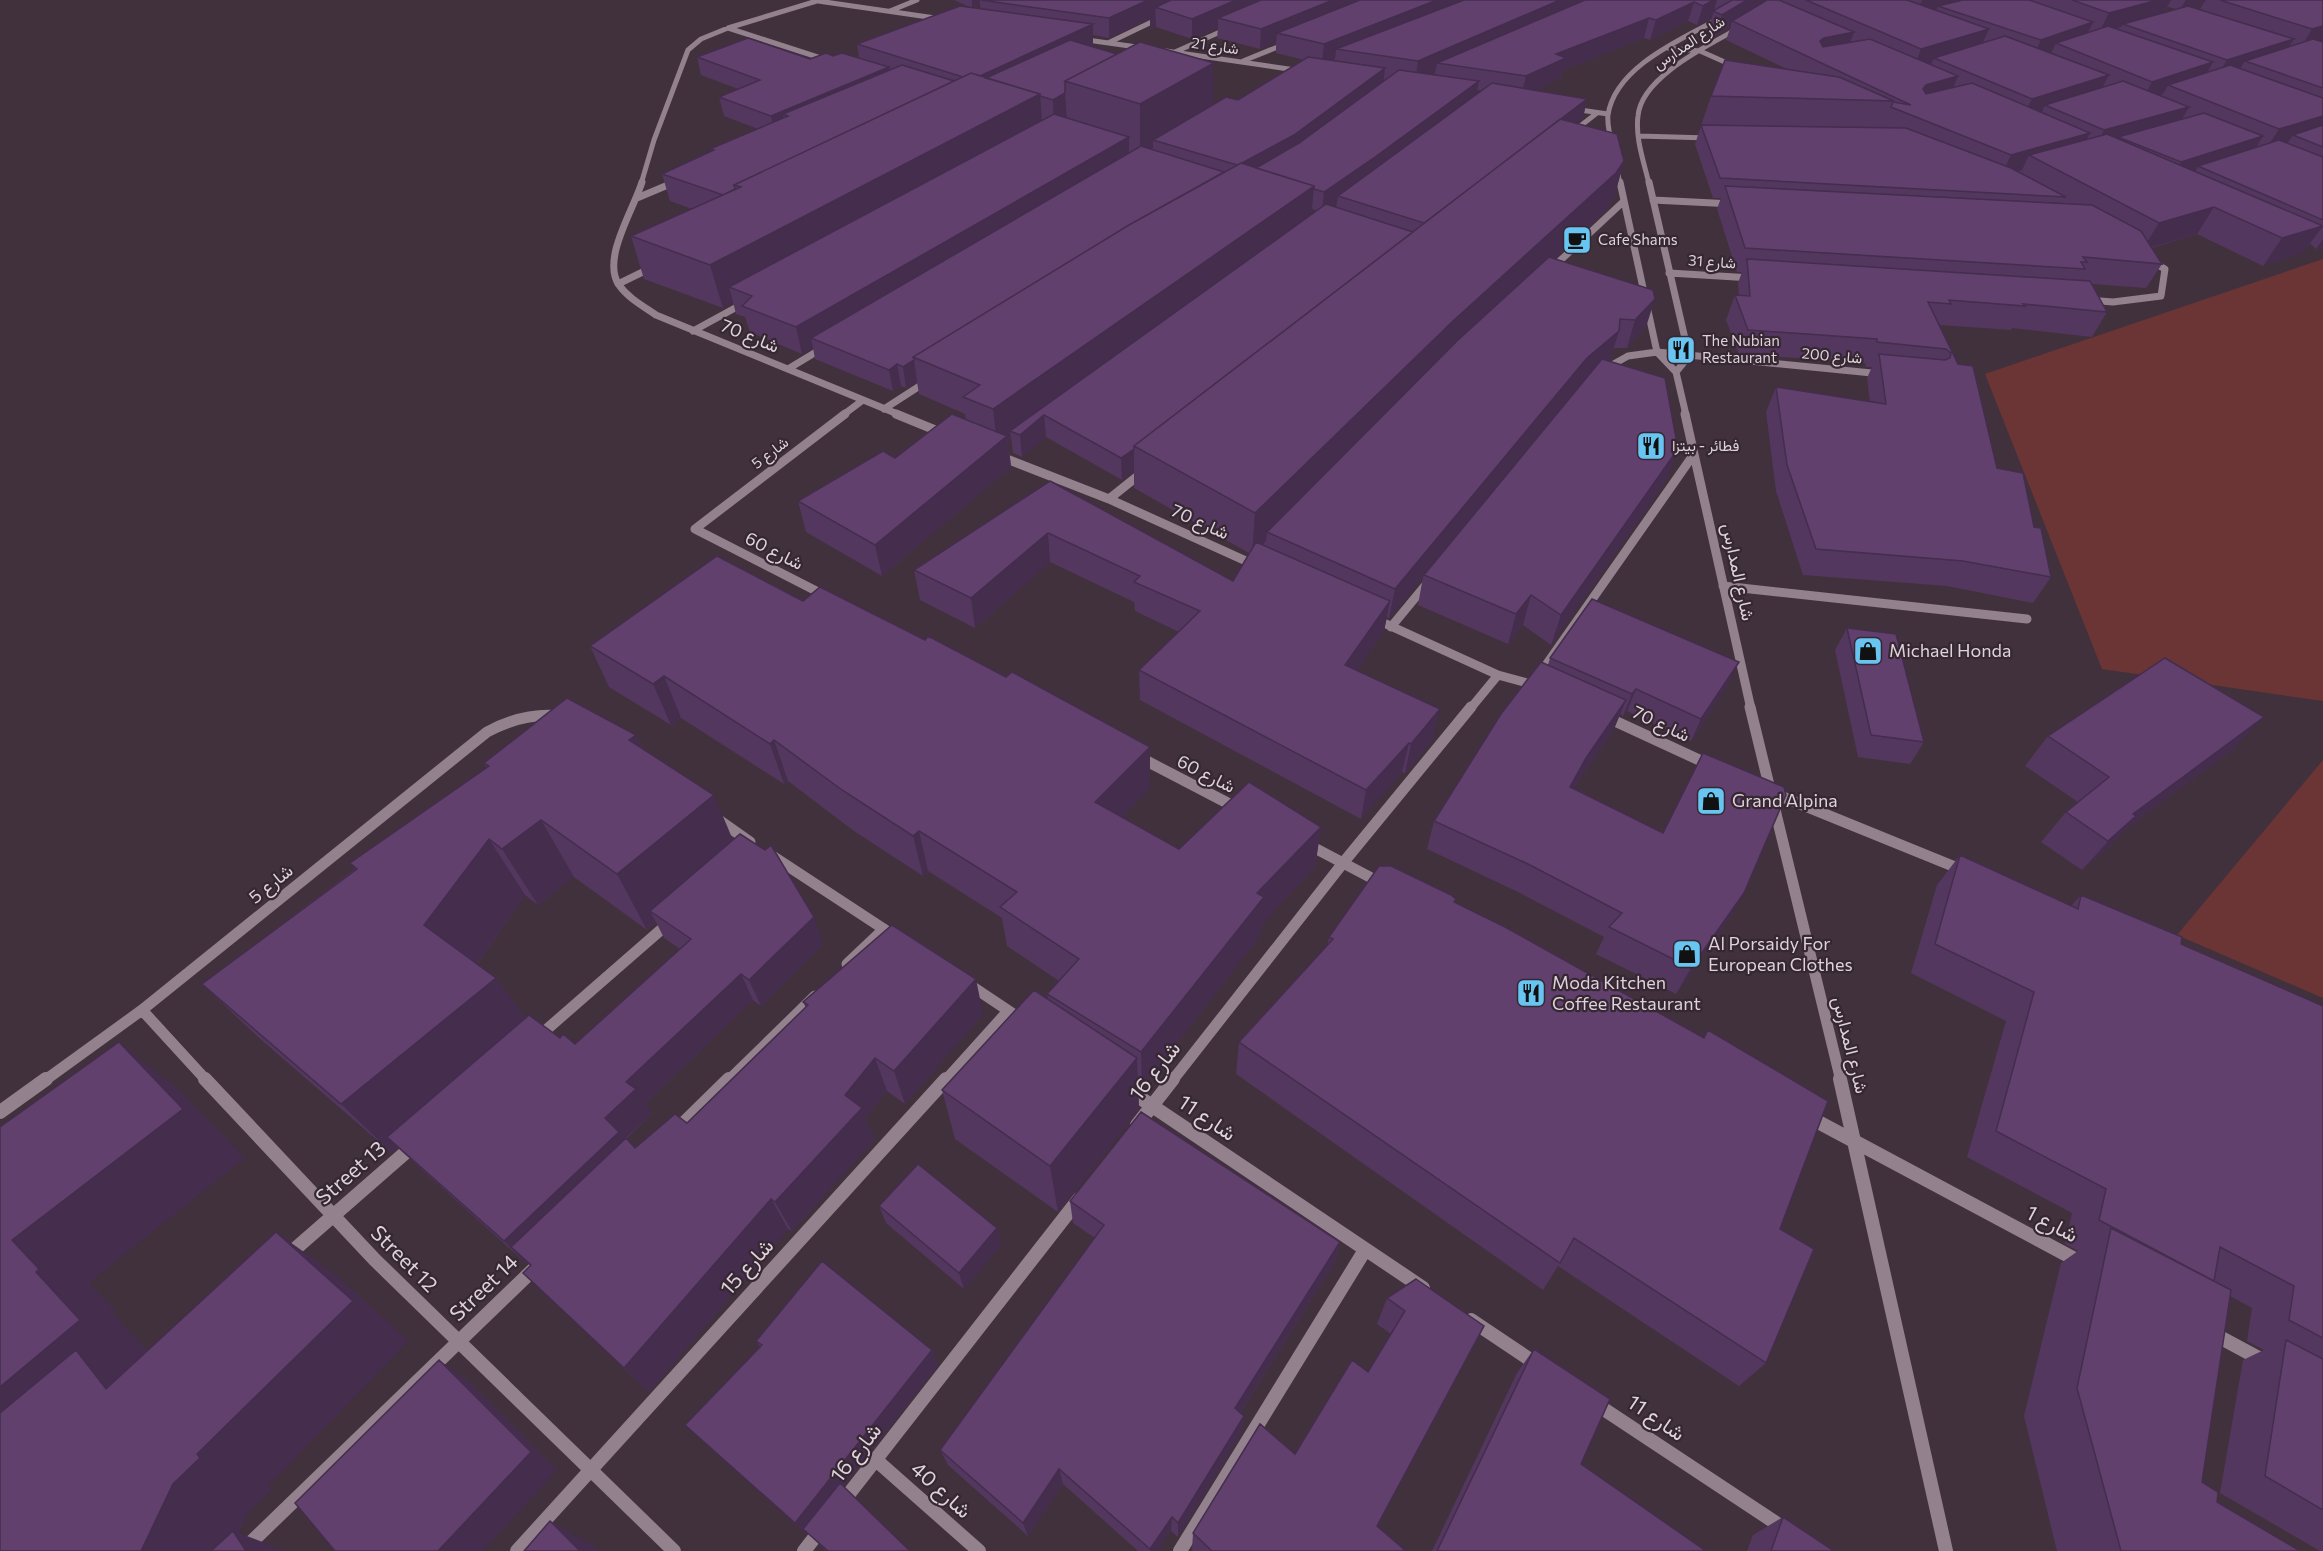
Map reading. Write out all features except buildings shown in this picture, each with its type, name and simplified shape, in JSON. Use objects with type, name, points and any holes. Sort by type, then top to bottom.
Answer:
[{"type":"street","points":[[889,11],[917,0]]},
{"type":"street","points":[[660,263],[618,284],[614,274],[614,250],[637,198],[654,140],[688,50],[701,39],[728,28],[819,1],[951,20]]},
{"type":"street","name":"شارع المدارس","points":[[1608,114],[1617,89],[1629,73],[1648,59],[1732,10]]},
{"type":"street","points":[[1097,48],[1173,12]]},
{"type":"street","points":[[1713,12],[1724,15]]},
{"type":"street","name":"شارع المدارس","points":[[1689,356],[1638,136],[1636,116],[1642,100],[1669,73],[1750,21]]},
{"type":"street","points":[[1175,52],[1238,24]]},
{"type":"street","points":[[728,28],[834,62]]},
{"type":"street","points":[[1074,38],[1151,49]]},
{"type":"street","points":[[1241,62],[1295,40]]},
{"type":"street","points":[[1668,48],[1700,51],[1742,70]]},
{"type":"street","name":"شارع 21","points":[[1163,51],[1314,72]]},
{"type":"street","points":[[1186,61],[1196,55]]},
{"type":"street","points":[[1282,76],[1292,70]]},
{"type":"street","points":[[1564,108],[1608,114],[1624,201],[1657,352],[1677,372],[1689,356]]},
{"type":"street","points":[[1562,141],[1597,113]]},
{"type":"street","points":[[1638,136],[1718,138]]},
{"type":"street","points":[[637,198],[690,176]]},
{"type":"street","points":[[1653,200],[1736,204]]},
{"type":"street","points":[[1545,274],[1624,201]]},
{"type":"street","points":[[2078,300],[2113,302],[2162,296],[2165,269],[2138,254]]},
{"type":"street","name":"شارع 31","points":[[1669,273],[1762,279]]},
{"type":"street","name":"شارع 70","points":[[618,284],[629,296],[656,315],[956,438]]},
{"type":"street","points":[[693,331],[755,297]]},
{"type":"street","points":[[788,369],[838,339]]},
{"type":"street","name":"شارع 200","points":[[1593,379],[1614,361],[1631,355],[1657,352],[1887,375]]},
{"type":"street","name":"شارع المدارس","points":[[1677,372],[1764,789],[1856,1143],[1946,1551]]},
{"type":"street","points":[[884,408],[933,378]]},
{"type":"street","name":"شارع 5","points":[[695,529],[863,400]]},
{"type":"street","points":[[998,455],[1007,448]]},
{"type":"street","name":"شارع 70","points":[[987,451],[1109,499],[1263,569]]},
{"type":"street","points":[[1533,683],[1694,454]]},
{"type":"street","points":[[1109,499],[1155,462]]},
{"type":"street","name":"شارع 60","points":[[695,529],[833,600]]},
{"type":"street","points":[[1253,564],[1261,556]]},
{"type":"street","points":[[1390,627],[1434,575]]},
{"type":"street","points":[[1723,586],[2027,619]]},
{"type":"street","points":[[1359,612],[1498,675],[1533,683],[1544,688]]},
{"type":"street","name":"شارع 16","points":[[1130,1134],[1342,862],[1498,675]]},
{"type":"street","name":"شارع 70","points":[[1598,713],[1716,767]]},
{"type":"street","name":"شارع 5","points":[[0,1113],[142,1010],[487,732],[516,718],[531,715],[561,716],[573,721]]},
{"type":"street","name":"شارع 60","points":[[1130,753],[1247,813]]},
{"type":"street","points":[[1764,789],[1979,878]]},
{"type":"street","points":[[709,813],[753,850],[903,942]]},
{"type":"street","points":[[1300,841],[1394,889]]},
{"type":"street","points":[[531,1043],[685,909]]},
{"type":"street","points":[[841,970],[884,929]]},
{"type":"street","points":[[960,979],[1037,1030]]},
{"type":"street","points":[[662,1144],[824,987]]},
{"type":"street","name":"Street 12","points":[[142,1010],[332,1217],[674,1551]]},
{"type":"street","name":"شارع 15","points":[[517,1551],[1008,1011]]},
{"type":"street","name":"شارع 11","points":[[1114,1081],[1434,1296]]},
{"type":"street","points":[[1796,1110],[1856,1143]]},
{"type":"street","name":"Street 13","points":[[278,1264],[423,1138]]},
{"type":"street","name":"شارع 1","points":[[1856,1143],[2095,1270]]},
{"type":"street","name":"شارع 16","points":[[804,1551],[1087,1190]]},
{"type":"street","points":[[1180,1551],[1365,1250]]},
{"type":"street","name":"Street 14","points":[[242,1551],[551,1252]]},
{"type":"street","points":[[1463,1315],[1552,1374]]},
{"type":"street","points":[[2198,1325],[2282,1370]]},
{"type":"street","name":"شارع 11","points":[[1581,1394],[1798,1538]]},
{"type":"street","name":"شارع 40","points":[[876,1460],[979,1551]]},
{"type":"shaded area","points":[[2323,259],[2323,701],[2102,669],[1985,374]]},
{"type":"shaded area","points":[[2323,760],[2323,998],[2177,935]]},
{"type":"place","name":"Cafe Shams","points":[[1577,240]]},
{"type":"place","name":"The Nubian Restaurant","points":[[1681,350]]},
{"type":"place","name":"فطائر - بيتزا","points":[[1651,446]]},
{"type":"place","name":"Michael Honda","points":[[1868,651]]},
{"type":"place","name":"Grand Alpina","points":[[1711,801]]},
{"type":"place","name":"Al Porsaidy For European Clothes","points":[[1687,954]]},
{"type":"place","name":"Moda Kitchen Coffee Restaurant","points":[[1531,993]]}]
